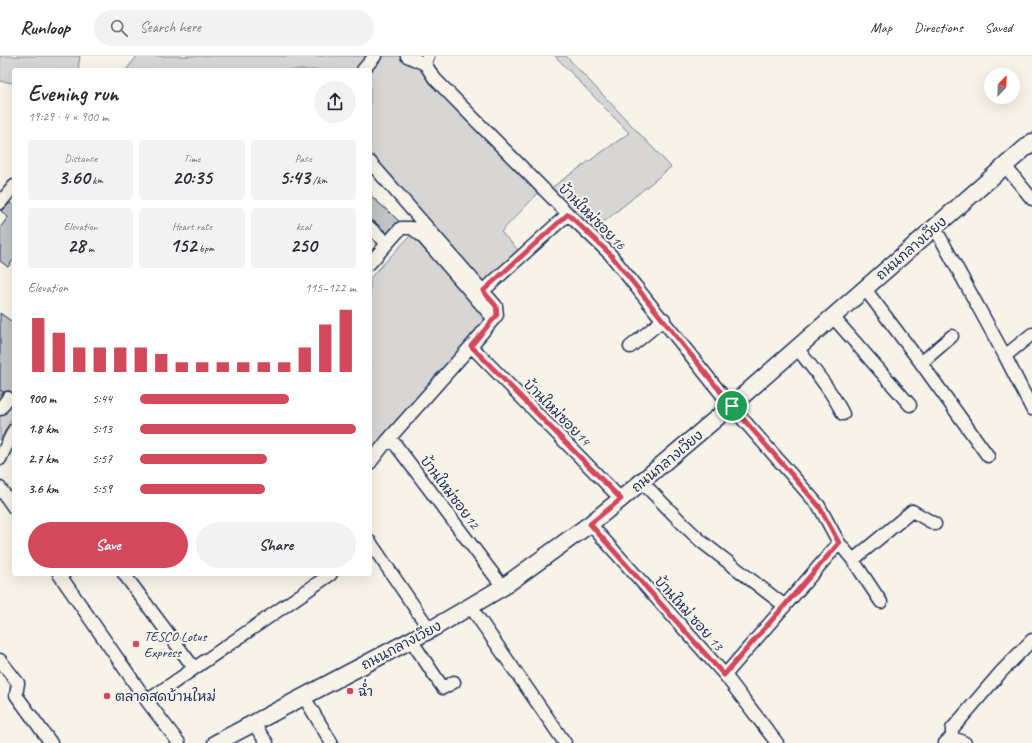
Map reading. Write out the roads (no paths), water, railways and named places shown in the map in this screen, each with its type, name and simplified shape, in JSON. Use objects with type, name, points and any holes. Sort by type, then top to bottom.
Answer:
[{"type":"main road","name":"ถนนกลางเวียง","points":[[216,743],[430,630],[503,587],[590,524],[732,406],[1032,142]]},
{"type":"street","points":[[365,68],[375,56]]},
{"type":"street","points":[[407,56],[426,60]]},
{"type":"street","name":"บ้านใหม่ซอย16","points":[[426,60],[435,78],[568,214],[610,254],[664,319],[732,406],[819,506],[839,543],[853,560],[880,602]]},
{"type":"street","points":[[372,164],[496,306],[497,315],[387,440],[372,460]]},
{"type":"street","points":[[1005,166],[1032,199]]},
{"type":"street","points":[[0,203],[12,188]]},
{"type":"street","points":[[483,291],[568,214]]},
{"type":"street","points":[[372,261],[401,228],[412,228],[422,236],[494,319]]},
{"type":"street","points":[[934,228],[1006,356],[1032,409]]},
{"type":"street","points":[[372,230],[387,243]]},
{"type":"street","points":[[865,289],[921,363],[988,456]]},
{"type":"street","points":[[833,317],[910,405]]},
{"type":"street","points":[[630,347],[664,319]]},
{"type":"street","points":[[1006,356],[1032,334]]},
{"type":"street","points":[[921,363],[952,336]]},
{"type":"street","name":"บ้านใหม่ซอย14","points":[[471,346],[621,499]]},
{"type":"street","points":[[797,348],[835,398],[843,414]]},
{"type":"street","points":[[0,409],[8,398]]},
{"type":"street","points":[[0,459],[12,434]]},
{"type":"street","name":"บ้านใหม่ซอย12","points":[[387,440],[395,444],[503,587]]},
{"type":"street","points":[[642,482],[702,542],[785,606]]},
{"type":"street","points":[[0,488],[12,502]]},
{"type":"street","points":[[853,560],[912,511],[935,524]]},
{"type":"street","name":"บ้านใหม่ ซอย 13","points":[[590,524],[724,675],[777,743]]},
{"type":"street","points":[[724,675],[839,543]]},
{"type":"street","points":[[372,546],[430,630]]},
{"type":"street","points":[[63,576],[146,701],[179,743]]},
{"type":"street","points":[[125,576],[194,668]]},
{"type":"street","points":[[146,701],[328,576]]},
{"type":"street","points":[[470,606],[565,743]]},
{"type":"street","points":[[411,640],[443,688],[454,682]]},
{"type":"street","points":[[965,743],[948,740],[952,729],[1001,672],[1032,640]]},
{"type":"street","points":[[0,660],[18,683],[16,695],[51,743]]},
{"type":"street","points":[[304,697],[331,742]]},
{"type":"street","points":[[254,723],[267,743]]},
{"type":"place","name":"TESCO Lotus Express","points":[[136,644]]},
{"type":"place","name":"ฉ่ำ","points":[[350,691]]},
{"type":"place","name":"ตลาดสดบ้านใหม่","points":[[107,696]]}]
